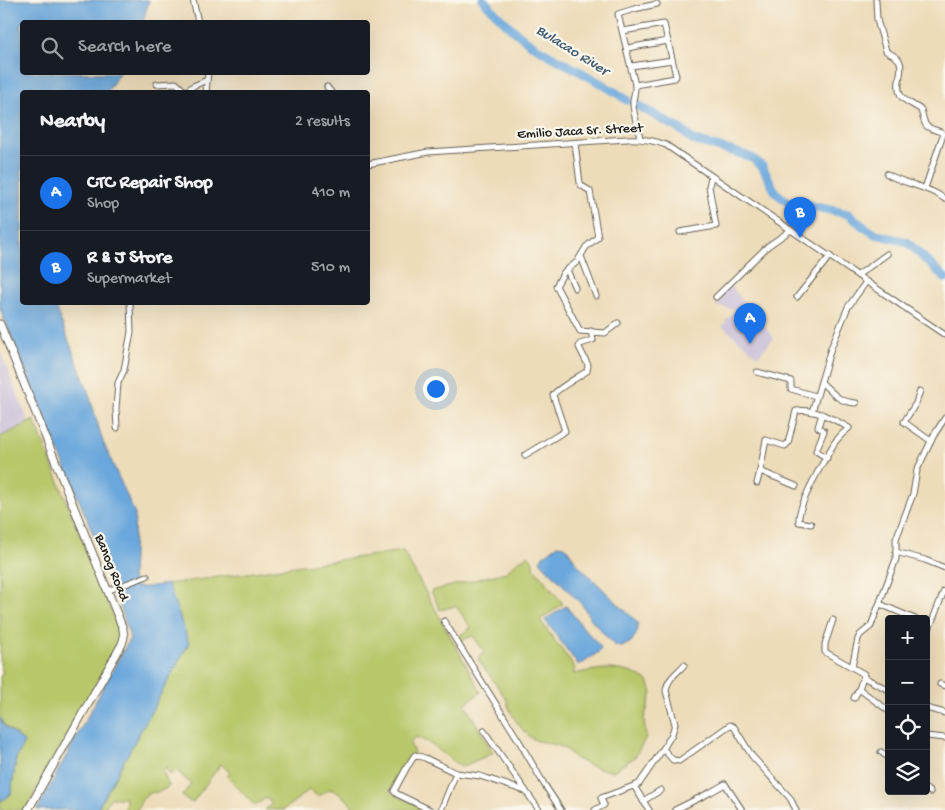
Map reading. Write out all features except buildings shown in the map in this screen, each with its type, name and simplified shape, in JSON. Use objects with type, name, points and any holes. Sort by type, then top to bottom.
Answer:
[{"type":"street","points":[[193,0],[198,20]]},
{"type":"street","points":[[876,0],[878,20],[886,51],[900,61],[898,85],[900,94],[921,110],[922,121],[925,126],[941,132],[943,135],[925,188]]},
{"type":"street","points":[[640,138],[633,107],[636,91],[632,66],[618,16],[620,13],[656,4]]},
{"type":"street","points":[[623,31],[664,24],[676,77],[635,85]]},
{"type":"street","points":[[627,48],[668,41]]},
{"type":"street","points":[[632,66],[672,60]]},
{"type":"street","points":[[206,90],[208,75]]},
{"type":"street","points":[[188,90],[207,80]]},
{"type":"street","points":[[156,84],[176,83],[184,90]]},
{"type":"street","points":[[327,87],[330,90]]},
{"type":"street","name":"Emilio Jaca Sr. Street","points":[[370,164],[428,152],[640,138],[666,146],[945,336]]},
{"type":"street","points":[[575,143],[580,183],[590,191],[598,234],[597,239],[586,247],[577,262],[564,272],[557,283],[557,290],[578,330],[605,333],[618,323]]},
{"type":"street","points":[[887,174],[909,184],[925,188],[945,198]]},
{"type":"street","points":[[680,232],[716,226],[709,186],[711,177]]},
{"type":"street","points":[[716,297],[768,246],[791,230]]},
{"type":"street","points":[[858,275],[887,254]]},
{"type":"street","points":[[581,256],[596,296]]},
{"type":"street","points":[[797,297],[830,256]]},
{"type":"street","points":[[567,270],[574,288]]},
{"type":"street","points":[[812,412],[831,348],[848,307],[866,282]]},
{"type":"street","points":[[117,428],[118,383],[124,370],[131,332],[130,305]]},
{"type":"street","name":"Banog Road","points":[[0,324],[110,590],[123,628],[124,641],[28,810]]},
{"type":"street","points":[[526,455],[565,431],[553,393],[588,370],[588,365],[579,347],[580,344],[593,340],[591,331]]},
{"type":"street","points":[[757,372],[791,381],[791,389],[816,396]]},
{"type":"street","points":[[820,382],[835,397],[856,402]]},
{"type":"street","points":[[920,391],[916,403],[904,422],[931,441]]},
{"type":"street","points":[[757,483],[766,440],[785,446],[788,443],[796,411],[822,414],[849,428],[836,441],[804,498],[798,518],[799,522],[811,524]]},
{"type":"street","points":[[822,414],[818,427],[824,432],[816,451],[827,458]]},
{"type":"street","points":[[852,667],[858,639],[871,626],[896,559],[896,539],[915,486],[917,470],[945,418]]},
{"type":"street","points":[[760,471],[796,486]]},
{"type":"street","points":[[896,552],[945,568]]},
{"type":"street","points":[[110,590],[148,576]]},
{"type":"street","points":[[930,622],[944,591]]},
{"type":"street","points":[[880,604],[906,615]]},
{"type":"street","points":[[833,620],[825,644],[825,652],[864,674],[854,698]]},
{"type":"street","points":[[444,621],[561,810]]},
{"type":"street","points":[[595,810],[604,804],[601,798],[634,786],[641,781],[663,749],[672,734],[675,724],[666,686],[669,680],[684,665]]},
{"type":"street","points":[[863,677],[885,688]]},
{"type":"street","points":[[859,688],[885,708]]},
{"type":"street","points":[[930,709],[945,713]]},
{"type":"street","points":[[663,749],[674,760],[679,761],[730,725],[734,727],[752,756],[790,798],[796,810]]},
{"type":"street","points":[[484,731],[539,810]]},
{"type":"street","points":[[930,736],[945,738]]},
{"type":"street","points":[[881,752],[885,755]]},
{"type":"street","points":[[430,810],[394,793],[411,759],[415,755],[456,773],[480,776],[525,791]]},
{"type":"street","points":[[441,810],[456,773]]},
{"type":"street","points":[[675,810],[725,784],[742,810]]},
{"type":"street","points":[[634,786],[648,810]]},
{"type":"street","points":[[643,801],[660,790]]},
{"type":"shaded area","points":[[730,285],[774,338],[758,356],[722,326],[737,310],[716,306],[717,298]]},
{"type":"shaded area","points":[[0,351],[29,423],[0,437]]},
{"type":"green space","points":[[34,420],[120,634],[117,646],[25,810],[0,810],[0,802],[11,794],[16,758],[24,742],[4,725],[0,717],[0,677],[3,672],[0,664],[0,437]]},
{"type":"green space","points":[[403,551],[481,692],[465,704],[493,753],[462,767],[434,746],[415,737],[410,743],[414,753],[390,791],[428,810],[355,810],[344,797],[330,789],[318,796],[309,790],[283,810],[265,810],[272,804],[267,797],[255,806],[227,776],[230,773],[221,764],[192,803],[182,796],[191,784],[176,770],[170,775],[166,768],[163,772],[169,786],[159,792],[145,796],[137,810],[125,810],[126,798],[110,798],[104,810],[97,810],[189,643],[168,584]]},
{"type":"green space","points":[[528,555],[534,567],[563,604],[540,620],[575,668],[573,674],[601,669],[614,669],[632,673],[648,681],[652,693],[644,719],[646,737],[635,757],[613,771],[585,764],[562,747],[535,740],[526,733],[513,717],[507,700],[478,659],[484,651],[473,636],[459,641],[456,638],[471,628],[456,606],[440,610],[431,591],[506,572]]},
{"type":"water","points":[[0,0],[149,0],[144,20],[20,20],[20,75],[118,75],[108,90],[20,90],[20,305],[55,305],[87,388],[103,442],[135,514],[132,576],[134,587],[168,584],[189,643],[97,810],[37,810],[130,638],[113,582],[0,309]]},
{"type":"water","points":[[558,545],[565,546],[578,565],[638,623],[637,633],[631,642],[622,647],[615,646],[589,617],[584,607],[540,561],[542,557]]},
{"type":"water","points":[[566,606],[601,647],[600,651],[579,666],[545,620]]},
{"type":"water","points":[[0,717],[4,726],[24,742],[16,759],[11,794],[0,802]]},
{"type":"waterway","name":"Bulacao River","points":[[483,0],[527,41],[605,85],[627,100]]},
{"type":"waterway","name":"Bulacao River","points":[[635,104],[683,131],[692,140],[752,158],[762,166],[776,193],[793,206],[803,204],[848,214],[875,234],[907,242],[945,278]]},
{"type":"place","name":"R & J Store","points":[[800,238]]},
{"type":"place","name":"CTC Repair Shop","points":[[750,344]]}]
